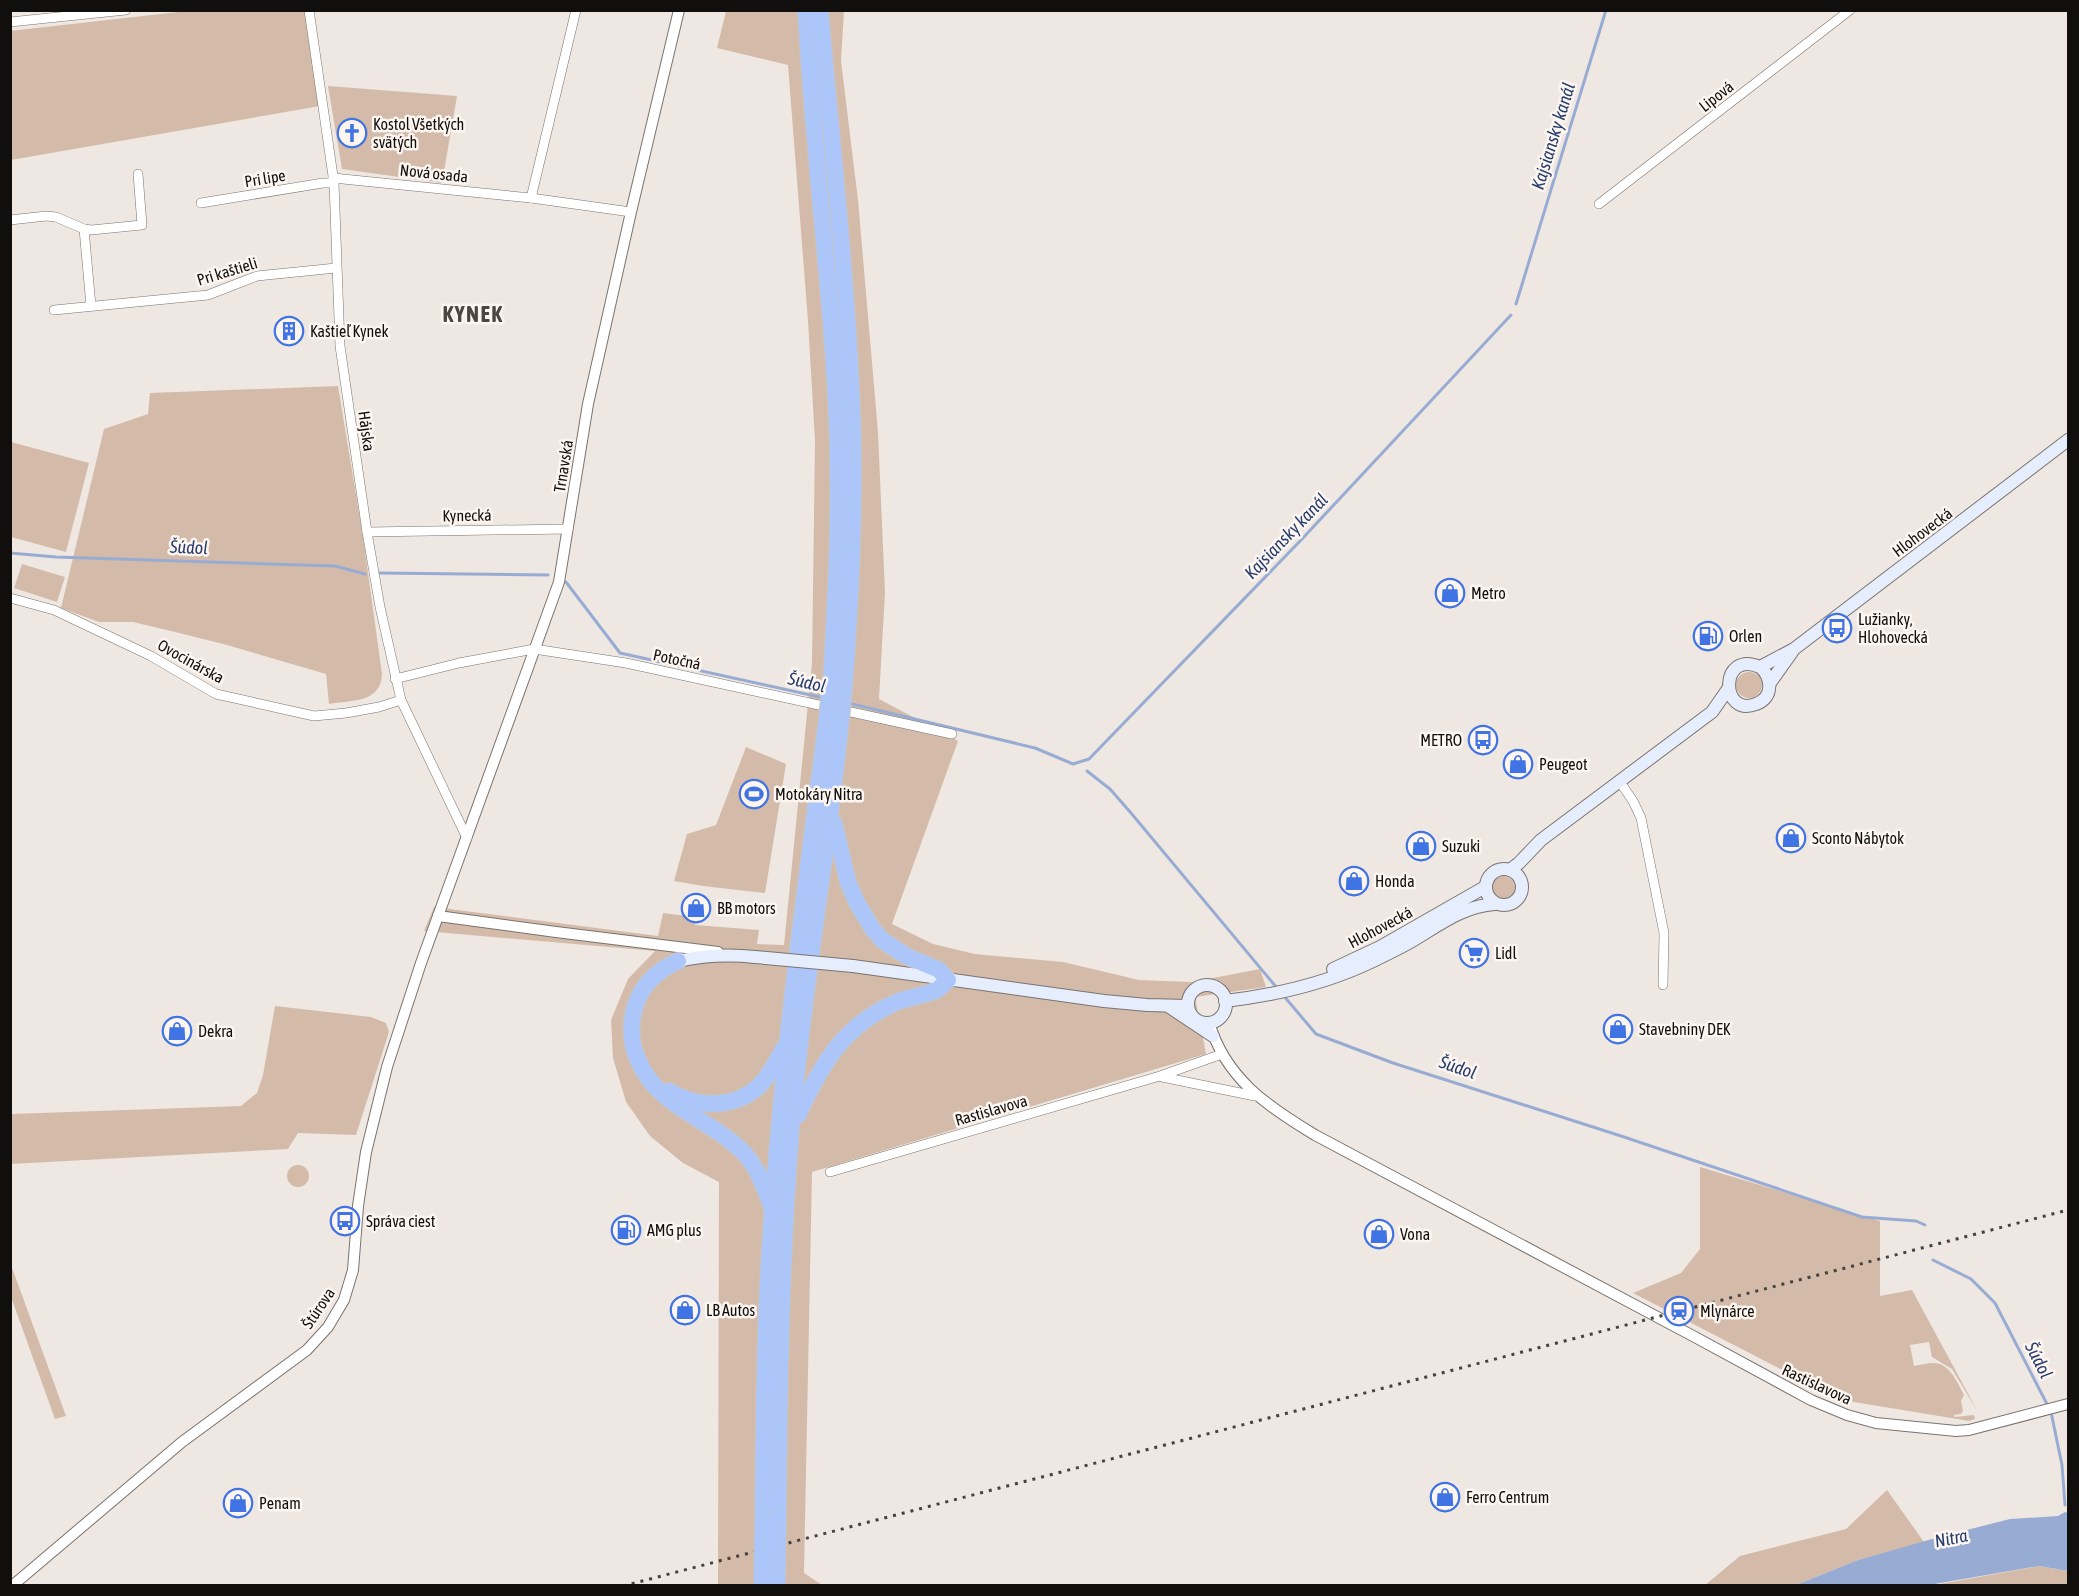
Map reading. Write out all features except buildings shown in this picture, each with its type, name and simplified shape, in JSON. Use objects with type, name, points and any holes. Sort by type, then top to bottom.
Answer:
[{"type":"highway","points":[[806,10],[827,262],[838,449],[837,684]]},
{"type":"highway","points":[[777,1586],[771,1516],[766,1344],[773,1209],[786,1045],[833,728],[837,684],[852,594],[851,387],[820,10]]},
{"type":"highway","points":[[762,1586],[771,1516],[791,1130],[831,810],[833,728]]},
{"type":"highway","points":[[791,1130],[817,1074],[846,1035],[879,1011],[914,995],[936,990],[948,980],[939,970],[906,956],[888,944],[863,916],[848,882],[831,810]]},
{"type":"highway","points":[[674,953],[646,994],[641,1006],[637,1029],[642,1054],[648,1068],[670,1092],[698,1103],[735,1101],[757,1087],[767,1076],[786,1045]]},
{"type":"highway","points":[[674,953],[641,992],[634,1011],[631,1030],[636,1055],[646,1077],[664,1097],[743,1152],[758,1171],[773,1209]]},
{"type":"main road","name":"Hlohovecká","points":[[1510,870],[1541,840],[1712,712],[1728,689],[1729,678],[1738,667],[1748,664],[1760,667],[1794,649],[2068,440]]},
{"type":"main road","name":"Hlohovecká","points":[[1712,712],[1738,703],[1749,706],[1760,702],[1768,694],[1770,683],[1794,649]]},
{"type":"main road","points":[[1760,667],[1766,672],[1770,683]]},
{"type":"main road","points":[[1728,689],[1732,698],[1738,703]]},
{"type":"main road","name":"Hlohovecká","points":[[1520,879],[1541,840]]},
{"type":"main road","points":[[1510,870],[1520,879],[1522,889],[1518,899],[1505,906],[1495,904],[1488,897],[1486,881],[1493,872],[1510,870]]},
{"type":"main road","name":"Hlohovecká","points":[[1288,989],[1380,947],[1485,887]]},
{"type":"main road","name":"Hlohovecká","points":[[1288,989],[1330,979],[1411,941],[1459,913],[1480,905],[1495,904]]},
{"type":"main road","points":[[674,953],[732,954],[854,966],[1104,1001],[1167,1006],[1188,1005]]},
{"type":"main road","points":[[1203,985],[1212,985],[1219,989],[1225,1001],[1222,1014],[1209,1023],[1195,1019],[1189,1011],[1191,993],[1203,985]]},
{"type":"main road","points":[[1225,1001],[1272,994],[1288,989]]},
{"type":"main road","points":[[1167,1006],[1213,1036]]},
{"type":"street","points":[[10,22],[126,10]]},
{"type":"street","name":"Hájska","points":[[309,10],[334,180],[340,346],[367,532],[401,700],[467,838]]},
{"type":"street","points":[[531,198],[576,10]]},
{"type":"street","name":"Trnavská","points":[[438,916],[559,582],[588,404],[679,10]]},
{"type":"street","name":"Lipová","points":[[1599,204],[1850,10]]},
{"type":"street","points":[[10,220],[57,217],[91,230],[142,225],[138,174]]},
{"type":"street","name":"Nová osada","points":[[334,180],[531,198],[631,212]]},
{"type":"street","name":"Pri lipe","points":[[201,203],[334,180]]},
{"type":"street","points":[[84,229],[92,306]]},
{"type":"street","name":"Pri kaštieli","points":[[54,310],[208,295],[264,274],[336,268]]},
{"type":"street","name":"Kynecká","points":[[367,532],[568,529]]},
{"type":"street","name":"Ovocinárska","points":[[10,598],[54,610],[151,656],[216,694],[314,716],[379,707],[401,700]]},
{"type":"street","name":"Potočná","points":[[395,678],[534,649],[626,663],[952,734]]},
{"type":"street","points":[[1620,782],[1633,801],[1641,819],[1664,933],[1663,985]]},
{"type":"street","points":[[438,916],[556,932],[674,953]]},
{"type":"street","name":"Štúrova","points":[[12,1586],[182,1442],[307,1350],[334,1318],[351,1280],[361,1182],[379,1093],[438,916]]},
{"type":"street","name":"Rastislavova","points":[[1209,1023],[1222,1054],[1244,1084],[1255,1096],[1274,1110],[1315,1135],[1825,1407],[1876,1423],[1956,1431],[1999,1424],[2063,1406]]},
{"type":"street","name":"Rastislavova","points":[[830,1172],[1160,1076],[1222,1054]]},
{"type":"street","name":"Rastislavova","points":[[1160,1076],[1255,1096]]},
{"type":"shaded area","points":[[187,11],[306,11],[320,106],[11,160],[10,31]]},
{"type":"shaded area","points":[[726,11],[844,11],[841,61],[858,200],[878,432],[885,592],[879,699],[958,741],[892,924],[933,944],[975,954],[1063,962],[1139,980],[1192,982],[1260,969],[1266,987],[1195,997],[1206,1054],[812,1172],[804,1573],[822,1585],[718,1585],[719,1182],[683,1163],[650,1136],[626,1102],[613,1058],[611,1020],[628,979],[655,951],[424,931],[434,907],[658,936],[663,913],[695,917],[695,925],[759,930],[757,944],[784,945],[812,663],[815,441],[808,321],[788,65],[717,48]]},
{"type":"shaded area","points":[[328,86],[457,96],[442,183],[342,169]]},
{"type":"shaded area","points":[[338,386],[363,537],[382,674],[377,690],[371,695],[329,704],[326,674],[227,645],[133,622],[99,622],[61,608],[104,429],[148,414],[150,393]]},
{"type":"shaded area","points":[[11,442],[89,463],[66,552],[11,537]]},
{"type":"shaded area","points":[[22,564],[65,577],[57,602],[14,588]]},
{"type":"shaded area","points":[[1749,672],[1758,676],[1762,685],[1758,694],[1749,698],[1740,694],[1736,685],[1740,676]]},
{"type":"shaded area","name":"Motokáry Nitra","points":[[746,747],[786,764],[765,893],[674,881],[687,834],[716,825]]},
{"type":"shaded area","points":[[1503,876],[1508,877],[1514,883],[1514,893],[1508,899],[1503,900],[1498,899],[1492,893],[1491,888],[1492,883],[1498,877]]},
{"type":"shaded area","points":[[275,1006],[371,1017],[386,1023],[389,1032],[356,1135],[298,1133],[288,1149],[11,1164],[11,1114],[241,1106],[257,1093],[263,1075]]},
{"type":"shaded area","points":[[298,1165],[306,1168],[309,1176],[306,1184],[298,1187],[290,1184],[287,1176],[290,1168]]},
{"type":"shaded area","points":[[1700,1167],[1880,1221],[1880,1296],[1912,1290],[1978,1412],[1952,1369],[1932,1357],[1929,1342],[1910,1345],[1914,1366],[1934,1363],[1945,1366],[1964,1395],[1961,1401],[1963,1411],[1954,1417],[1974,1415],[1975,1419],[1969,1421],[1854,1402],[1794,1376],[1633,1293],[1681,1273],[1700,1249]]},
{"type":"shaded area","points":[[11,1265],[66,1416],[55,1419],[11,1297]]},
{"type":"shaded area","points":[[1887,1490],[1924,1542],[1858,1560],[1796,1585],[1704,1586],[1740,1556],[1846,1529]]},
{"type":"shaded area","points":[[2039,1566],[2068,1571],[2068,1585],[1929,1586]]},
{"type":"water","name":"Nitra","points":[[2065,1512],[2068,1513],[2068,1571],[2039,1566],[1929,1585],[1796,1585],[1858,1560],[1939,1537],[2010,1519],[2058,1516]]},
{"type":"waterway","name":"Kajsiansky kanál","points":[[1516,304],[1606,10]]},
{"type":"waterway","name":"Kajsiansky kanál","points":[[848,703],[1035,748],[1073,764],[1089,759],[1302,539],[1511,315]]},
{"type":"waterway","name":"Šúdol","points":[[10,553],[56,557],[335,566],[365,574]]},
{"type":"waterway","name":"Šúdol","points":[[379,573],[548,575]]},
{"type":"waterway","name":"Šúdol","points":[[566,582],[620,653],[824,698]]},
{"type":"waterway","name":"Šúdol","points":[[1087,771],[1110,789],[1277,988]]},
{"type":"waterway","name":"Šúdol","points":[[1283,995],[1316,1034],[1393,1063],[1862,1217],[1916,1221],[1925,1225]]},
{"type":"waterway","name":"Šúdol","points":[[1933,1260],[1971,1279],[1995,1303],[2048,1406]]},
{"type":"waterway","name":"Šúdol","points":[[2051,1412],[2062,1465],[2065,1505]]},
{"type":"railway","points":[[623,1586],[2068,1210]]},
{"type":"place","name":"Kostol Všetkých svätých","points":[[352,133]]},
{"type":"place","name":"Kaštieľ Kynek","points":[[289,331]]},
{"type":"place","name":"Metro","points":[[1450,593]]},
{"type":"place","name":"Lužianky, Hlohovecká","points":[[1837,628]]},
{"type":"place","name":"Orlen","points":[[1708,636]]},
{"type":"place","name":"METRO","points":[[1483,740]]},
{"type":"place","name":"Peugeot","points":[[1518,764]]},
{"type":"place","name":"Motokáry Nitra","points":[[754,794]]},
{"type":"place","name":"Sconto Nábytok","points":[[1791,838]]},
{"type":"place","name":"Suzuki","points":[[1421,846]]},
{"type":"place","name":"Honda","points":[[1354,881]]},
{"type":"place","name":"BB motors","points":[[696,908]]},
{"type":"place","name":"Lidl","points":[[1474,953]]},
{"type":"place","name":"Stavebniny DEK","points":[[1618,1029]]},
{"type":"place","name":"Dekra","points":[[177,1031]]},
{"type":"place","name":"Správa ciest","points":[[345,1221]]},
{"type":"place","name":"AMG plus","points":[[626,1230]]},
{"type":"place","name":"Vona","points":[[1379,1234]]},
{"type":"place","name":"LB Autos","points":[[685,1310]]},
{"type":"place","name":"Mlynárce","points":[[1679,1311]]},
{"type":"place","name":"Ferro Centrum","points":[[1445,1497]]},
{"type":"place","name":"Penam","points":[[238,1503]]},
{"type":"district","name":"KYNEK","points":[[473,314]]}]
